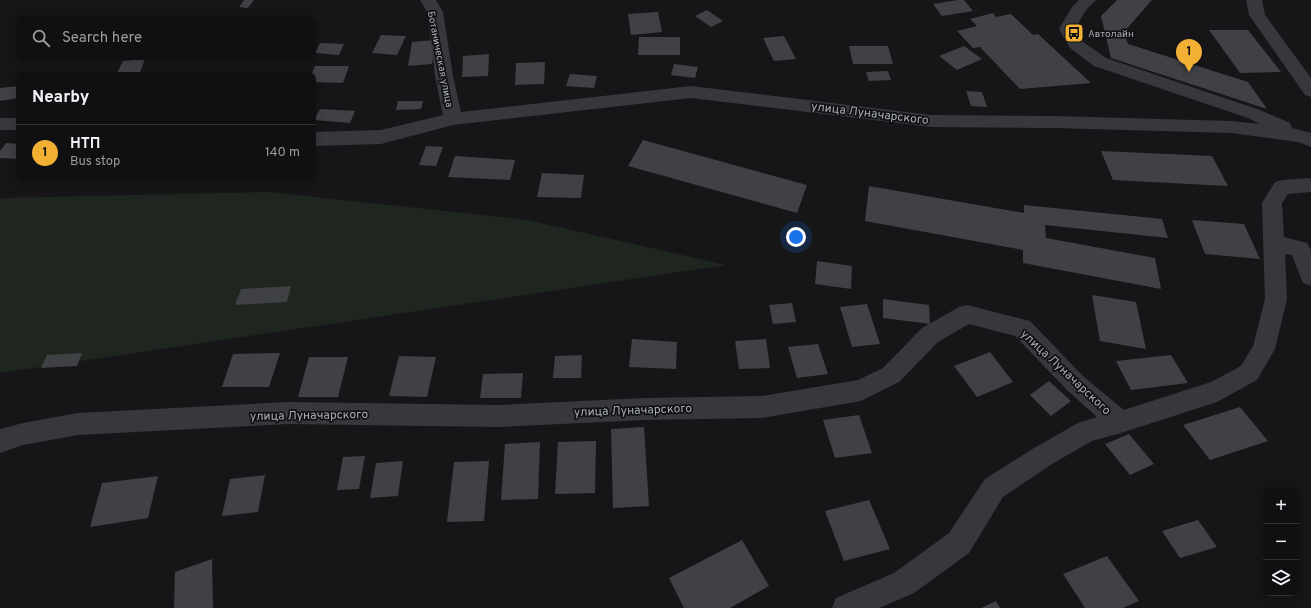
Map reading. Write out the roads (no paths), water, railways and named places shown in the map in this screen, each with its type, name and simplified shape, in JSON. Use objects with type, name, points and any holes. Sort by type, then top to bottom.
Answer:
[{"type":"street","name":"Ботаническая улица","points":[[428,0],[435,12],[444,76],[453,119]]},
{"type":"street","points":[[1088,0],[1080,7],[1067,29],[1076,44],[1100,62],[1254,114],[1306,138]]},
{"type":"street","points":[[1254,0],[1257,15],[1311,91]]},
{"type":"street","name":"улица Луначарского","points":[[316,139],[381,137],[453,119],[691,92],[931,121],[1054,122],[1231,127],[1306,138]]},
{"type":"street","points":[[0,124],[16,124]]},
{"type":"street","points":[[846,608],[904,583],[959,543],[994,488],[1042,456],[1087,431],[1121,422],[1217,391],[1249,373],[1264,349],[1276,298],[1272,203],[1282,187],[1311,185]]},
{"type":"street","points":[[1273,243],[1300,249],[1311,277]]},
{"type":"street","name":"улица Луначарского","points":[[0,441],[23,434],[78,424],[288,413],[499,416],[644,409],[762,407],[862,390],[891,375],[930,335],[967,314],[1022,328],[1076,384],[1121,422]]},
{"type":"place","name":"Автолайн","points":[[1074,33]]},
{"type":"place","name":"НТП","points":[[1189,72]]}]
